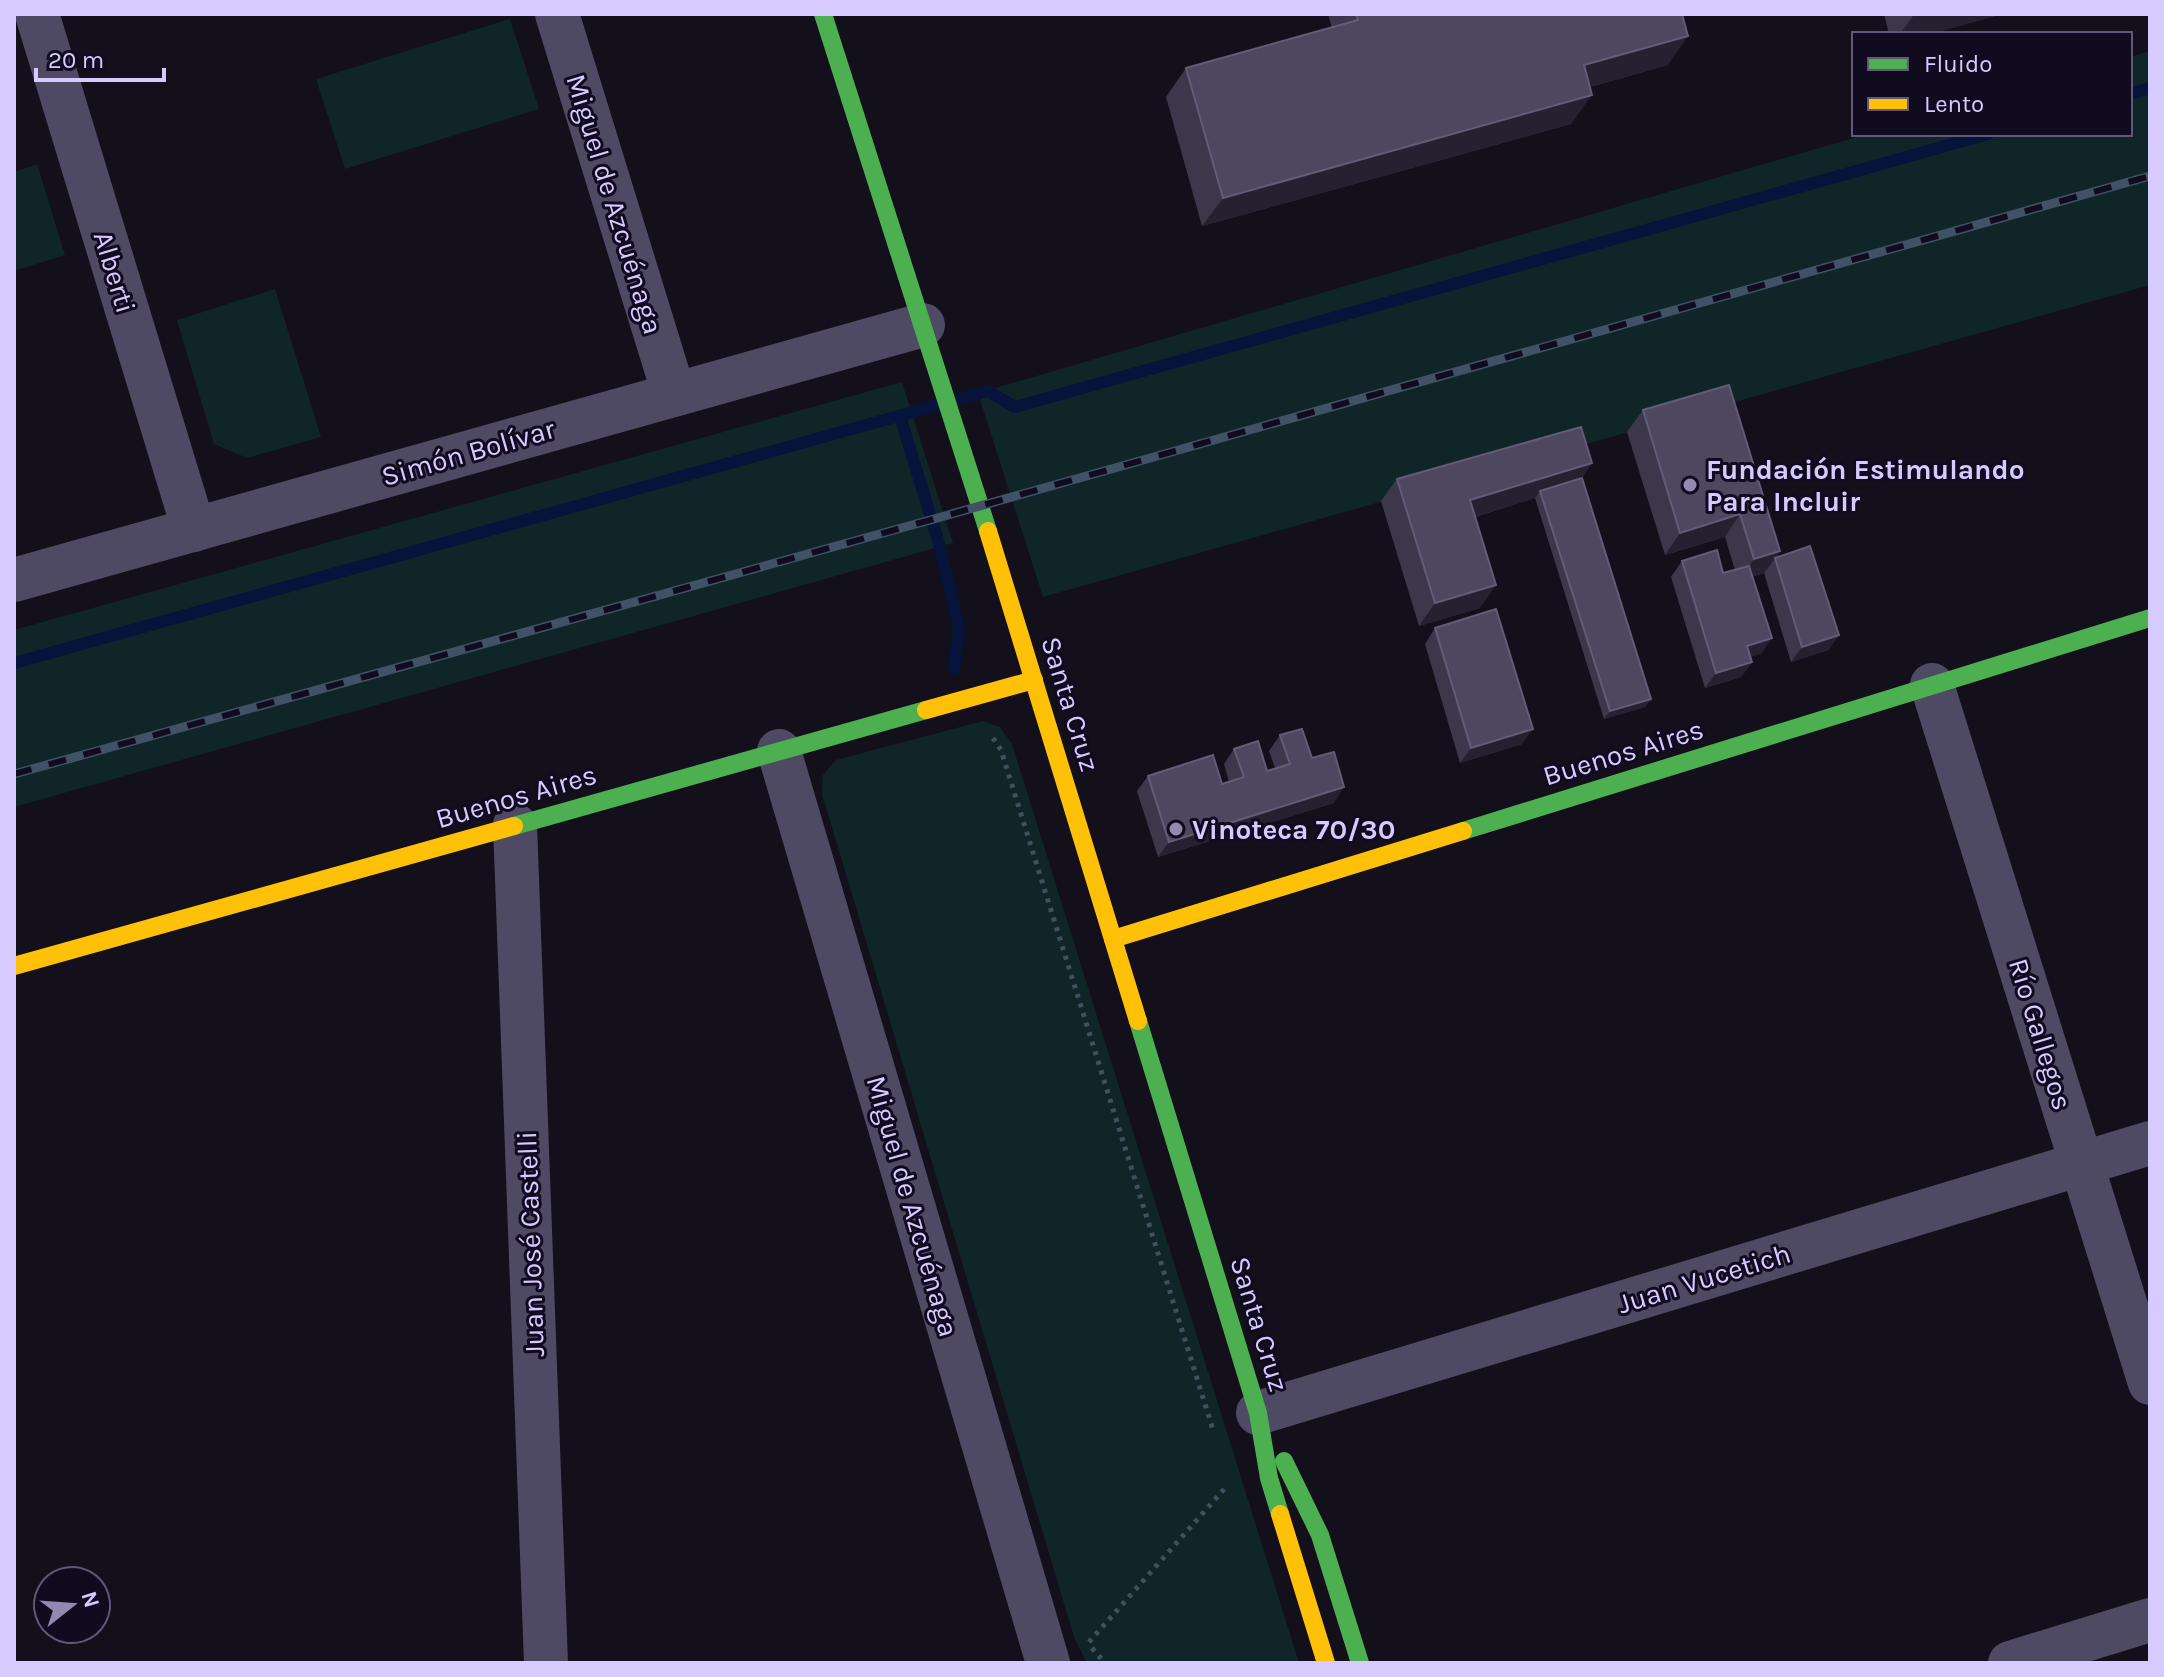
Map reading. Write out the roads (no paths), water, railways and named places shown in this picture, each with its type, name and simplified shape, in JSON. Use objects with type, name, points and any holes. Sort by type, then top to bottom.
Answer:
[{"type":"street","name":"Alberti","points":[[37,14],[194,530]]},
{"type":"street","name":"Miguel de Azcuénaga","points":[[557,14],[674,394]]},
{"type":"street","name":"Santa Cruz","points":[[823,14],[1034,680],[1258,1413],[1272,1490],[1326,1663]]},
{"type":"street","name":"Simón Bolívar","points":[[14,580],[923,325]]},
{"type":"street","name":"Buenos Aires","points":[[1113,939],[2150,618]]},
{"type":"street","name":"Buenos Aires","points":[[14,966],[1034,680]]},
{"type":"street","name":"Río Gallegos","points":[[1932,685],[2150,1383]]},
{"type":"street","name":"Miguel de Azcuénaga","points":[[779,751],[1043,1662]]},
{"type":"street","name":"Juan José Castelli","points":[[515,825],[546,1663]]},
{"type":"street","name":"Juan Vucetich","points":[[1258,1413],[2150,1143]]},
{"type":"street","name":"Santa Cruz","points":[[1258,1413],[1312,1515],[1360,1663]]},
{"type":"street","points":[[2010,1663],[2150,1620]]},
{"type":"waterway","points":[[2132,93],[2150,88]]},
{"type":"waterway","points":[[14,663],[988,391],[1015,407],[1981,136]]},
{"type":"waterway","points":[[900,416],[940,547],[959,629],[954,669]]},
{"type":"railway","points":[[14,774],[941,517],[2150,176]]},
{"type":"place","name":"Fundación Estimulando Para Incluir","points":[[1690,485]]},
{"type":"place","name":"Vinoteca 70/30","points":[[1176,829]]}]
